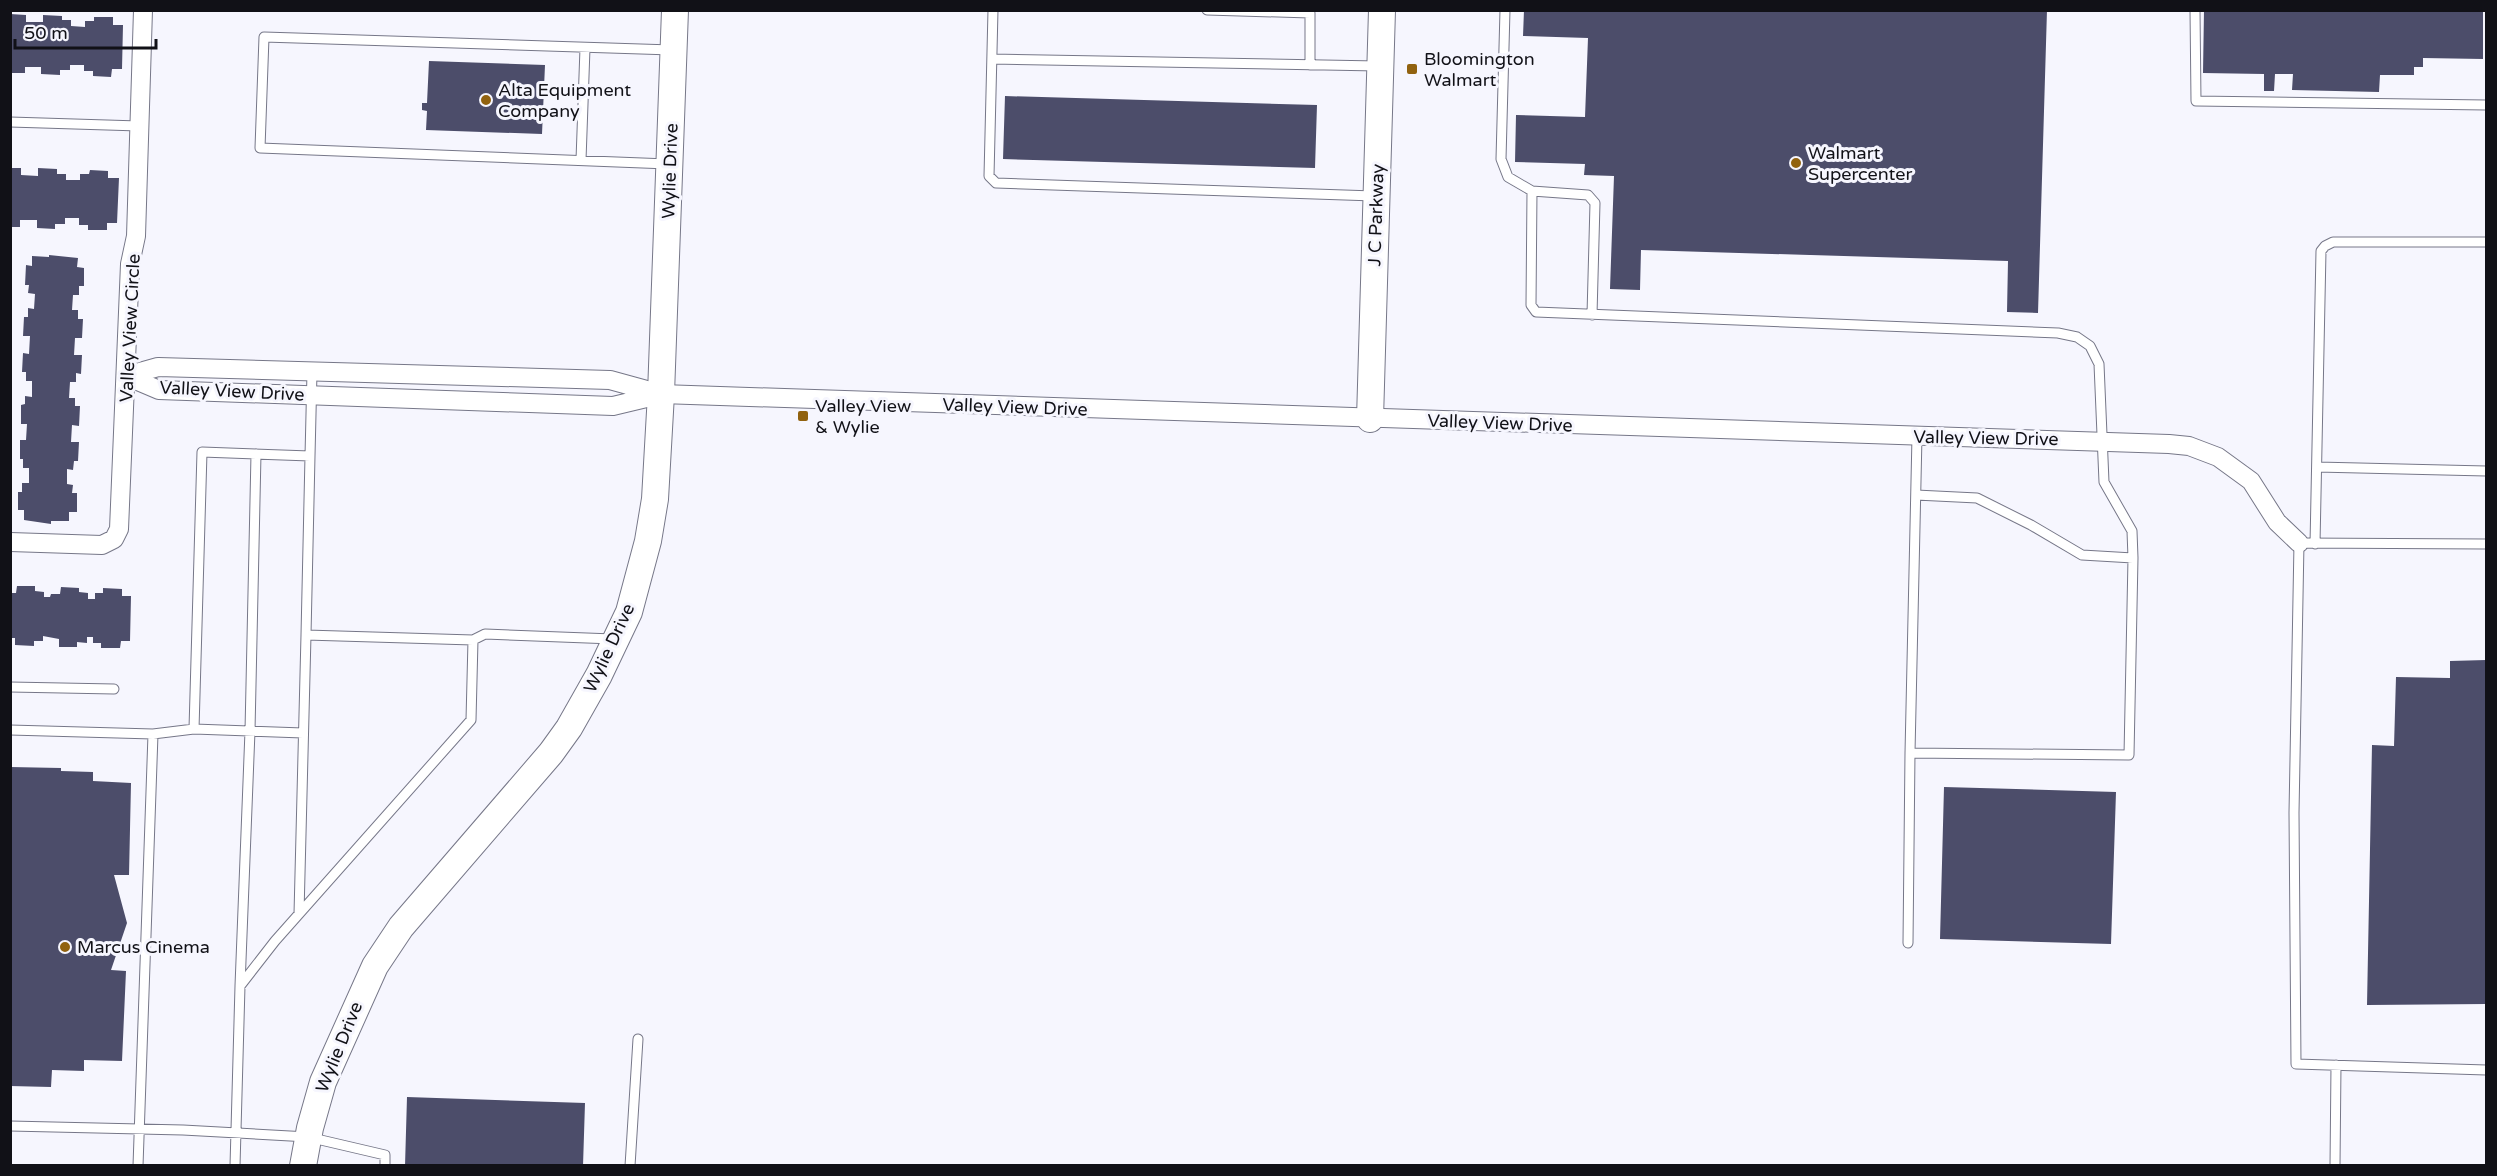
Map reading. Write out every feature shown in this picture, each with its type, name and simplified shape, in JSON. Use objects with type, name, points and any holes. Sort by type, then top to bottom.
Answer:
[{"type":"main road","name":"Wylie Drive","points":[[303,1166],[308,1137],[323,1082],[375,966],[408,918],[551,753],[569,728],[599,675],[629,612],[648,541],[655,499],[671,165],[675,10]]},
{"type":"main road","name":"J C Parkway","points":[[1370,419],[1382,10]]},
{"type":"street","name":"Valley View Circle","points":[[10,542],[102,545],[114,539],[121,519],[130,264],[136,236],[142,10]]},
{"type":"street","name":"Valley View Drive","points":[[126,376],[158,367],[610,380],[661,394],[1370,419],[2101,440],[2189,446],[2218,457],[2251,481],[2277,522],[2307,544]]},
{"type":"street","name":"Valley View Drive","points":[[126,376],[159,390],[312,396],[614,406],[661,394]]},
{"type":"lane","points":[[993,10],[989,176],[996,183],[1377,196]]},
{"type":"lane","points":[[1207,10],[1310,12],[1310,65]]},
{"type":"lane","points":[[1505,10],[1501,159],[1508,177],[1532,191],[1588,195],[1595,203],[1592,315]]},
{"type":"lane","points":[[2195,10],[2196,101],[2487,105]]},
{"type":"lane","points":[[671,165],[260,148],[264,36],[674,50]]},
{"type":"lane","points":[[581,160],[585,48]]},
{"type":"lane","points":[[992,59],[1381,66]]},
{"type":"lane","points":[[10,122],[140,126]]},
{"type":"lane","points":[[1532,191],[1531,305],[1536,312],[1938,326],[2058,333],[2077,337],[2090,346],[2099,364],[2104,482],[2132,531],[2129,755],[1910,753]]},
{"type":"lane","points":[[2487,242],[2333,242],[2321,251],[2316,467],[2307,544],[2294,813],[2296,1064],[2487,1071]]},
{"type":"lane","points":[[299,914],[312,372]]},
{"type":"lane","points":[[1908,943],[1917,436]]},
{"type":"lane","points":[[194,729],[202,452],[310,456]]},
{"type":"lane","points":[[235,1166],[250,731],[256,454]]},
{"type":"lane","points":[[2316,467],[2487,471]]},
{"type":"lane","points":[[1916,495],[1977,498],[2031,525],[2082,555],[2133,558]]},
{"type":"lane","points":[[2307,544],[2487,544]]},
{"type":"lane","points":[[306,635],[472,640],[485,634],[616,639]]},
{"type":"lane","points":[[240,986],[299,914],[471,720],[472,640]]},
{"type":"lane","points":[[10,687],[114,689]]},
{"type":"lane","points":[[10,730],[153,734],[194,729],[303,733]]},
{"type":"lane","points":[[138,1166],[153,734]]},
{"type":"lane","points":[[630,1166],[638,1040]]},
{"type":"lane","points":[[2335,1166],[2336,1065]]},
{"type":"lane","points":[[10,1126],[235,1132],[308,1137],[385,1155],[385,1166]]},
{"type":"building","name":"Walmart Supercenter","points":[[1524,10],[2047,10],[2038,313],[2007,312],[2008,261],[1641,250],[1640,290],[1610,289],[1614,176],[1584,175],[1585,164],[1515,162],[1516,115],[1585,117],[1588,38],[1523,36]]},
{"type":"building","points":[[2204,10],[2483,10],[2483,59],[2423,58],[2423,67],[2414,67],[2414,75],[2380,75],[2379,92],[2292,90],[2293,74],[2275,74],[2274,91],[2264,91],[2264,74],[2203,73]]},
{"type":"building","points":[[10,14],[26,15],[26,22],[43,22],[43,15],[62,16],[62,20],[71,20],[71,26],[85,27],[85,21],[94,21],[94,17],[113,17],[113,25],[123,25],[122,69],[112,69],[111,77],[93,76],[93,71],[84,71],[84,65],[70,65],[70,70],[60,70],[60,75],[41,74],[41,67],[25,67],[25,73],[10,73]]},
{"type":"building","name":"Alta Equipment Company","points":[[429,61],[545,65],[542,134],[426,130],[427,111],[422,110],[422,103],[427,103]]},
{"type":"building","points":[[1005,96],[1317,105],[1315,168],[1003,159]]},
{"type":"building","points":[[10,168],[21,168],[21,175],[38,176],[38,168],[57,169],[57,174],[66,174],[66,180],[80,180],[80,174],[89,174],[90,170],[108,171],[108,178],[119,178],[117,223],[107,223],[107,230],[88,230],[88,225],[79,225],[79,218],[65,218],[65,224],[55,224],[55,229],[37,228],[37,220],[20,220],[20,227],[10,227]]},
{"type":"building","points":[[49,255],[78,258],[77,267],[84,268],[84,286],[79,286],[79,295],[73,295],[72,310],[78,310],[78,319],[83,319],[82,338],[75,338],[74,355],[82,355],[81,374],[76,373],[76,382],[70,382],[69,398],[75,398],[75,406],[80,406],[79,426],[72,425],[71,442],[79,442],[78,461],[74,461],[73,470],[67,469],[67,484],[73,485],[72,493],[77,493],[77,512],[69,512],[69,521],[51,521],[51,524],[24,520],[24,510],[18,510],[18,492],[22,492],[22,483],[29,483],[29,468],[23,468],[23,459],[20,459],[20,440],[26,440],[27,424],[21,424],[21,405],[25,404],[25,396],[32,397],[32,381],[26,381],[26,372],[22,372],[23,353],[29,354],[30,336],[23,336],[24,317],[28,317],[28,308],[34,309],[35,294],[28,293],[29,285],[25,285],[26,265],[32,266],[32,256],[49,257]]},
{"type":"building","points":[[17,586],[35,586],[35,591],[44,592],[44,597],[60,594],[61,587],[79,588],[79,592],[88,593],[88,599],[95,599],[95,593],[103,593],[103,588],[122,589],[122,596],[131,596],[130,641],[121,641],[120,648],[101,648],[101,643],[93,643],[93,637],[87,637],[87,643],[77,642],[77,647],[59,647],[59,639],[43,636],[43,641],[34,641],[34,646],[15,645],[15,638],[10,638],[10,593],[16,593]]},
{"type":"building","points":[[2486,660],[2486,1004],[2367,1005],[2372,745],[2394,746],[2396,677],[2450,678],[2450,661]]},
{"type":"building","name":"Marcus Cinema","points":[[10,767],[61,768],[61,771],[93,772],[93,781],[131,783],[129,875],[114,875],[127,923],[111,970],[126,971],[122,1061],[84,1060],[84,1071],[52,1070],[51,1087],[10,1086]]},
{"type":"building","points":[[1944,787],[2116,792],[2111,944],[1940,939]]},
{"type":"building","points":[[407,1097],[585,1103],[583,1166],[405,1166]]},
{"type":"place","name":"Bloomington Walmart","points":[[1412,69]]},
{"type":"place","name":"Alta Equipment Company","points":[[486,100]]},
{"type":"place","name":"Walmart Supercenter","points":[[1796,163]]},
{"type":"place","name":"Valley View & Wylie","points":[[803,416]]},
{"type":"place","name":"Marcus Cinema","points":[[65,947]]}]
